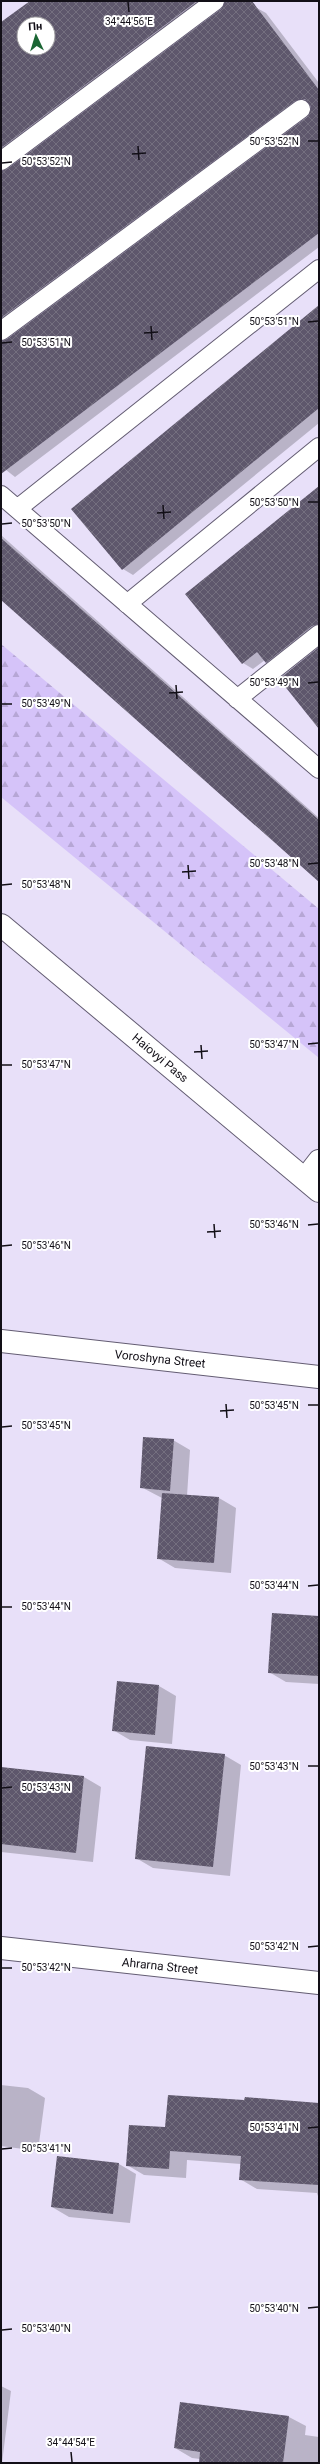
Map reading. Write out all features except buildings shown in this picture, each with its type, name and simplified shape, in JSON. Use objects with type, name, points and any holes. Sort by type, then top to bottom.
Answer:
[{"type":"street","name":"Haiovyi Pass","points":[[1,925],[312,1185]]},
{"type":"street","points":[[312,1185],[319,1161]]},
{"type":"street","name":"Voroshyna Street","points":[[1,1341],[319,1377]]},
{"type":"street","name":"Ahrarna Street","points":[[1,1948],[319,1983]]},
{"type":"lane","points":[[1,161],[215,1]]},
{"type":"lane","points":[[1,331],[301,109]]},
{"type":"lane","points":[[17,509],[319,269]]},
{"type":"lane","points":[[127,604],[319,447]]},
{"type":"lane","points":[[1,495],[319,769]]},
{"type":"lane","points":[[237,699],[319,634]]},
{"type":"green space","points":[[1,644],[319,909],[319,1058],[1,797]]}]
